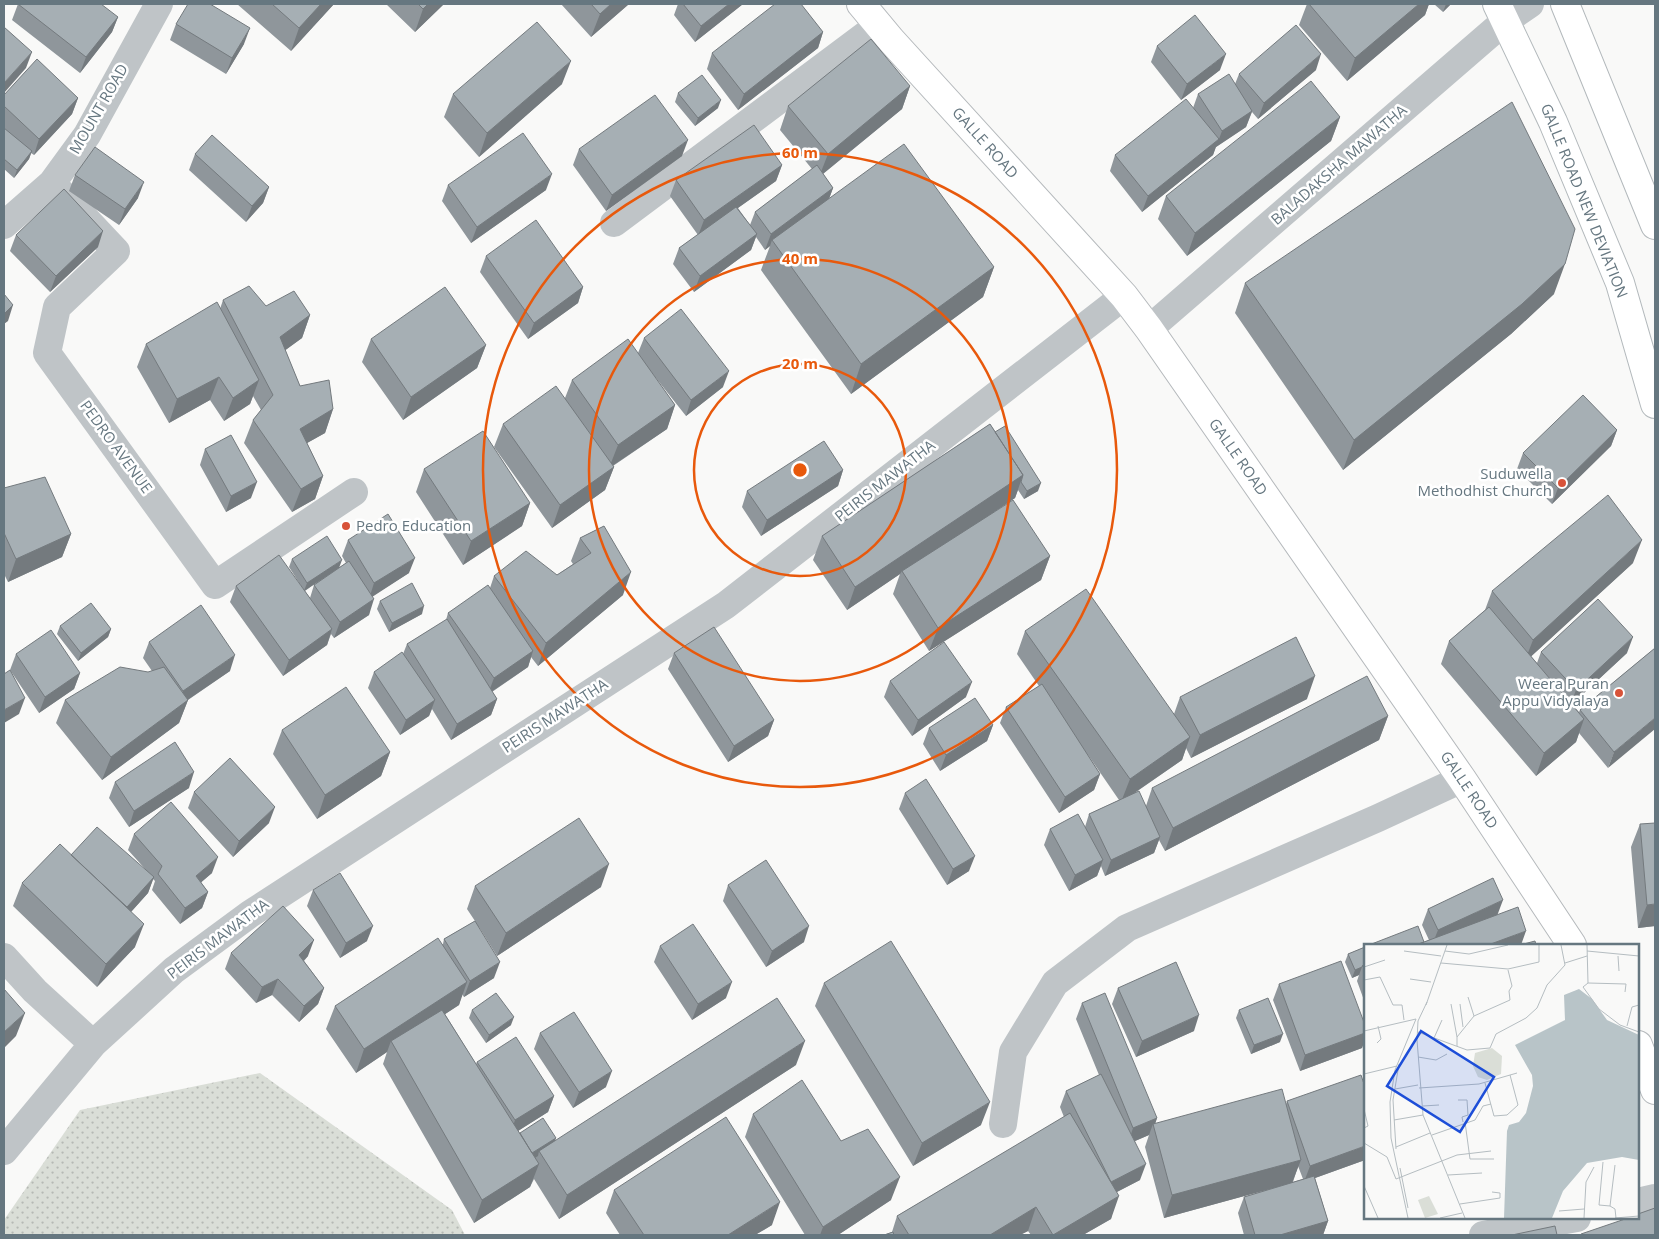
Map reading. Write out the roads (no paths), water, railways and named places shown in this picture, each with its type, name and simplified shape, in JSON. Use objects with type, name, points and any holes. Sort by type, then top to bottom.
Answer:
[{"type":"main road","name":"GALLE ROAD","points":[[861,4],[1124,296],[1149,329],[1462,779],[1571,944]]},
{"type":"main road","points":[[1565,4],[1655,225]]},
{"type":"main road","name":"GALLE ROAD NEW DEVIATION","points":[[1501,12],[1553,122],[1620,283],[1655,404]]},
{"type":"main road","points":[[1639,1048],[1655,1090]]},
{"type":"street","name":"MOUNT ROAD","points":[[7,215],[52,183],[87,135],[159,4]]},
{"type":"street","name":"BALADAKSHA MAWATHA","points":[[1149,329],[1501,12],[1530,4]]},
{"type":"street","points":[[614,223],[879,25]]},
{"type":"street","name":"PEDRO AVENUE","points":[[52,183],[116,251],[57,307],[47,352],[215,585],[354,492]]},
{"type":"street","name":"PEIRIS MAWATHA","points":[[4,1151],[93,1044],[174,970],[250,914],[726,605],[1124,296]]},
{"type":"street","points":[[1003,1124],[1013,1052],[1055,984],[1127,928],[1462,779]]},
{"type":"street","points":[[4,957],[35,991],[93,1044]]},
{"type":"street","points":[[1639,1202],[1655,1198]]},
{"type":"street","points":[[1483,1235],[1571,1219]]},
{"type":"place","name":"Suduwella Methodhist Church","points":[[1562,483]]},
{"type":"place","name":"Pedro Education","points":[[346,526]]},
{"type":"place","name":"Weera Puran Appu Vidyalaya","points":[[1619,693]]}]
